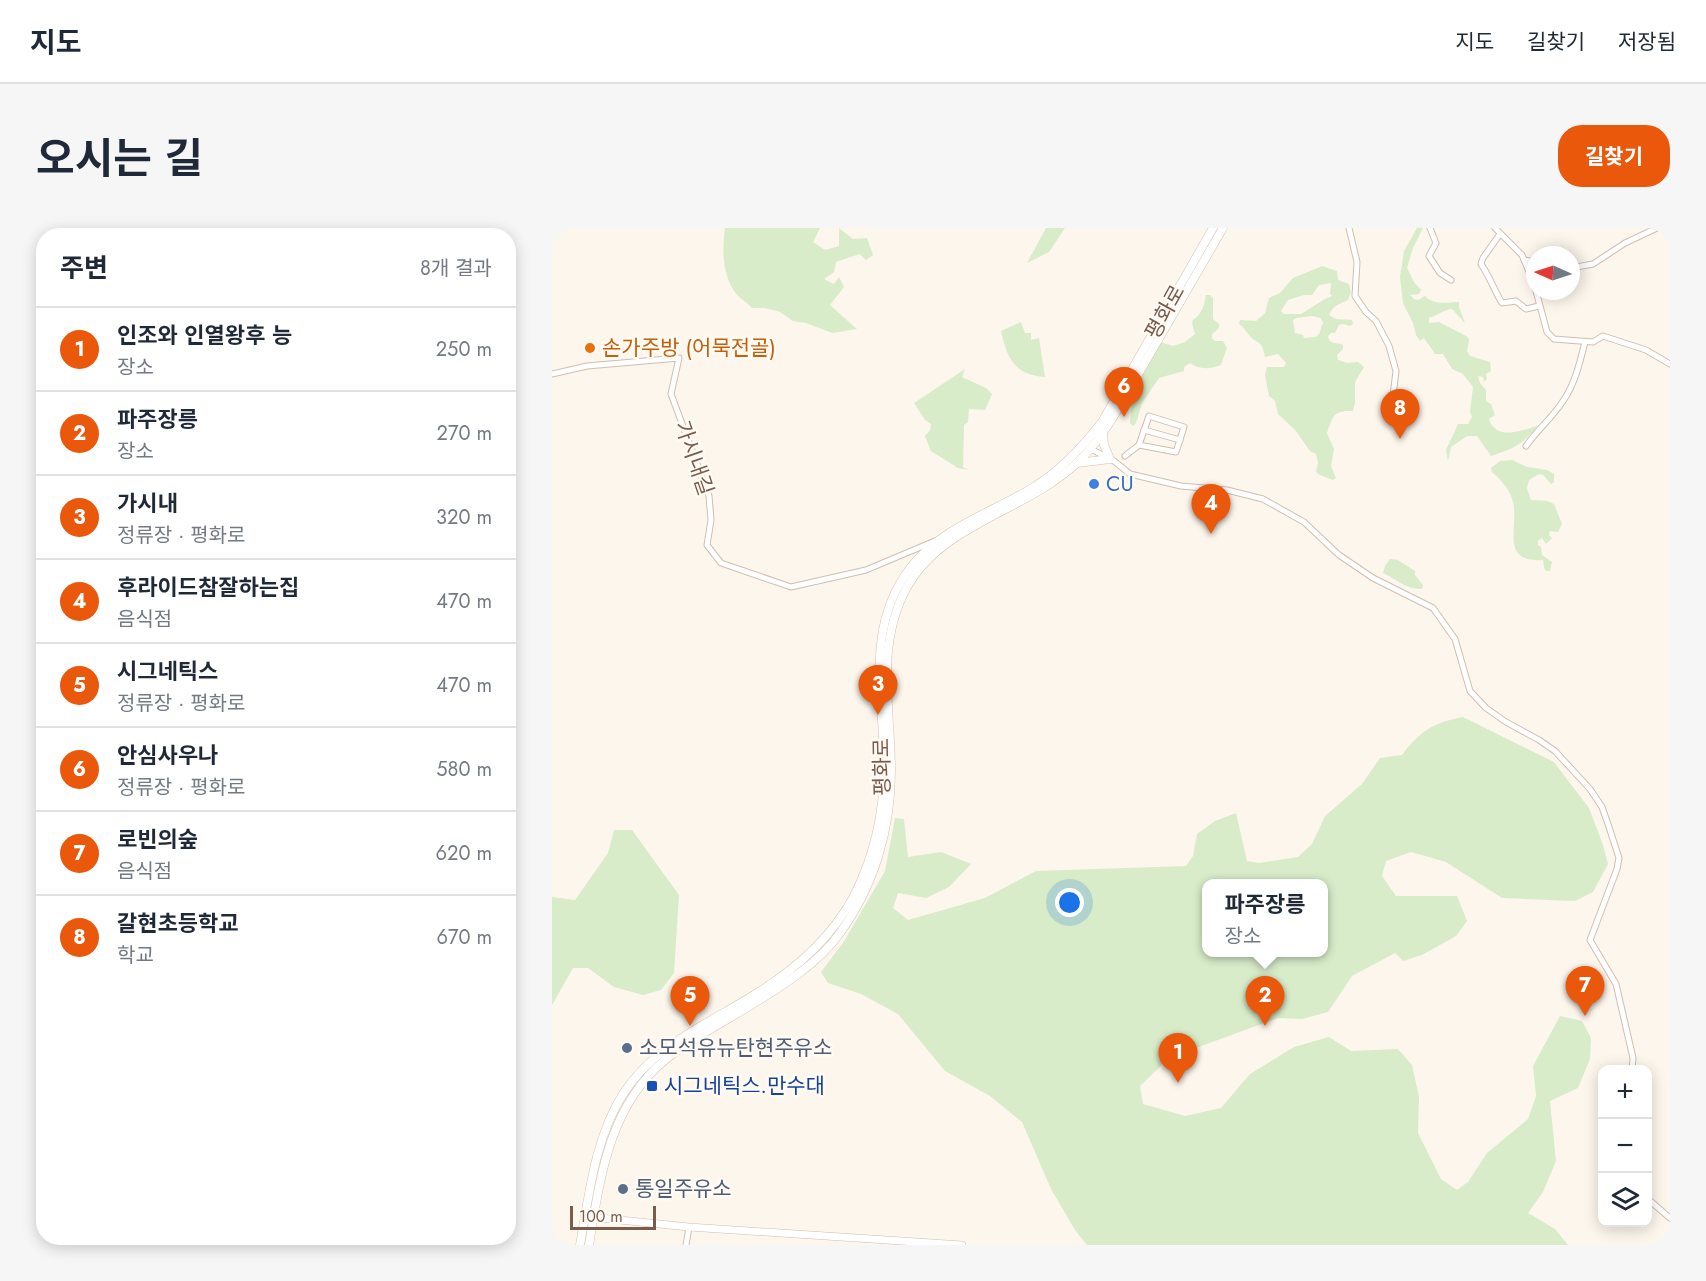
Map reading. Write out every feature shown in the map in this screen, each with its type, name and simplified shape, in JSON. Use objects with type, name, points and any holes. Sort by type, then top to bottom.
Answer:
[{"type":"main road","name":"평화로","points":[[580,1245],[614,1130],[622,1111],[639,1086],[657,1067],[680,1049],[794,978],[831,944],[857,908],[876,866],[885,833],[891,774],[887,649],[894,615],[908,585],[928,560],[954,538],[1039,492],[1076,464],[1214,228]]},
{"type":"main road","name":"평화로","points":[[589,1245],[589,1217],[598,1155],[605,1132],[623,1094],[636,1077],[666,1048],[755,994],[799,964],[829,935],[852,898],[871,856],[882,809],[884,759],[878,673],[880,643],[892,600],[911,567],[939,539],[1032,489],[1103,433],[1223,228]]},
{"type":"main road","points":[[1076,464],[1110,459],[1104,445],[1103,433]]},
{"type":"street","points":[[1349,228],[1357,262],[1355,296],[1366,312],[1376,321],[1389,346],[1396,371],[1392,404]]},
{"type":"street","points":[[1430,228],[1436,243],[1429,256],[1440,273],[1451,280]]},
{"type":"street","points":[[1495,228],[1522,255],[1526,265]]},
{"type":"street","points":[[1580,266],[1593,264],[1625,243],[1657,228]]},
{"type":"street","points":[[1500,234],[1481,264],[1496,293],[1502,303],[1516,301],[1526,309],[1539,306]]},
{"type":"street","points":[[1538,300],[1547,332],[1554,339],[1593,342],[1603,336],[1646,350],[1670,364]]},
{"type":"street","points":[[1526,446],[1538,428],[1563,402],[1579,367],[1585,342]]},
{"type":"street","name":"가시내길","points":[[552,374],[587,366],[679,358],[671,394],[709,496],[711,520],[707,545],[722,563],[791,587],[866,570],[939,539]]},
{"type":"street","points":[[1125,456],[1139,445],[1149,416],[1184,427],[1176,452],[1139,445]]},
{"type":"street","points":[[1144,430],[1180,440]]},
{"type":"street","points":[[1087,447],[1110,459],[1130,474],[1181,486],[1227,490],[1263,499],[1304,522],[1339,555],[1373,578],[1433,608],[1455,639],[1470,691],[1486,708],[1539,740],[1573,769],[1602,807],[1619,858],[1617,870],[1590,940],[1616,984],[1633,1058],[1632,1065]]},
{"type":"street","points":[[1652,1203],[1670,1218]]},
{"type":"street","points":[[589,1217],[689,1227],[962,1245]]},
{"type":"street","points":[[686,1245],[689,1227]]},
{"type":"green space","points":[[725,228],[820,228],[813,242],[825,250],[839,246],[839,228],[853,239],[867,238],[873,255],[866,260],[860,254],[836,262],[834,272],[824,279],[834,284],[839,277],[844,287],[830,305],[857,329],[832,333],[806,323],[793,321],[780,312],[765,308],[752,308],[737,295],[728,280],[724,254]]},
{"type":"green space","points":[[1046,228],[1065,228],[1049,252],[1027,263]]},
{"type":"green space","points":[[1417,228],[1423,228],[1413,248],[1407,268],[1421,290],[1419,294],[1410,295],[1418,300],[1425,296],[1437,302],[1459,302],[1465,323],[1452,309],[1429,318],[1429,323],[1439,322],[1468,337],[1467,351],[1470,356],[1490,362],[1491,371],[1486,374],[1487,379],[1484,382],[1483,377],[1478,376],[1486,390],[1486,401],[1491,404],[1495,415],[1489,419],[1493,426],[1504,432],[1511,432],[1539,425],[1518,445],[1491,456],[1477,436],[1467,436],[1451,447],[1448,461],[1446,450],[1458,424],[1468,424],[1472,417],[1470,412],[1473,387],[1463,374],[1452,369],[1443,354],[1435,354],[1424,338],[1420,341],[1403,303],[1400,277],[1404,251]]},
{"type":"green space","points":[[1322,266],[1337,271],[1338,280],[1349,284],[1351,292],[1348,300],[1334,307],[1329,315],[1336,319],[1352,320],[1353,324],[1339,325],[1335,333],[1328,336],[1332,342],[1343,345],[1343,349],[1337,355],[1338,360],[1347,363],[1358,362],[1364,367],[1355,382],[1353,411],[1335,415],[1327,433],[1334,449],[1331,466],[1336,478],[1333,480],[1318,474],[1316,454],[1310,451],[1296,431],[1278,414],[1275,401],[1269,396],[1265,375],[1267,367],[1284,367],[1286,363],[1278,354],[1265,357],[1261,345],[1239,324],[1240,320],[1256,321],[1265,313],[1269,298],[1280,293],[1293,278]],"holes":[[[1331,283],[1330,294],[1332,296],[1301,314],[1284,314],[1281,311],[1288,300],[1312,295],[1319,285]],[[1312,316],[1320,318],[1323,322],[1319,334],[1316,337],[1304,338],[1303,335],[1295,333],[1293,320]]]},
{"type":"green space","points":[[1206,295],[1213,298],[1213,319],[1219,324],[1212,338],[1215,341],[1223,341],[1227,348],[1221,365],[1205,368],[1190,363],[1184,367],[1184,371],[1159,378],[1142,403],[1133,426],[1130,423],[1129,398],[1160,342],[1173,346],[1185,342],[1195,334],[1192,321],[1202,309]]},
{"type":"green space","points":[[1021,322],[1025,333],[1031,333],[1031,340],[1039,338],[1045,377],[1026,373],[1019,369],[1009,357],[1001,331]]},
{"type":"green space","points":[[965,369],[962,377],[986,388],[992,394],[985,410],[969,409],[968,422],[964,425],[963,467],[969,470],[958,468],[931,451],[925,436],[931,424],[925,420],[914,403]]},
{"type":"green space","points":[[1512,460],[1527,467],[1547,470],[1554,474],[1554,482],[1551,484],[1539,474],[1529,480],[1527,488],[1531,500],[1554,504],[1562,524],[1558,532],[1550,531],[1549,535],[1552,538],[1546,544],[1542,538],[1538,541],[1542,555],[1552,562],[1550,571],[1544,568],[1543,560],[1529,559],[1521,556],[1516,550],[1512,497],[1491,468],[1500,461]]},
{"type":"green space","points":[[1390,559],[1398,560],[1415,571],[1415,575],[1423,585],[1422,589],[1406,586],[1383,573]]},
{"type":"green space","points":[[1463,717],[1554,762],[1589,808],[1603,845],[1608,864],[1593,892],[1575,901],[1502,898],[1446,862],[1411,852],[1386,861],[1382,876],[1396,896],[1457,896],[1467,921],[1456,936],[1422,955],[1403,961],[1395,953],[1352,976],[1328,1012],[1302,1019],[1278,1018],[1167,1060],[1140,1086],[1143,1104],[1185,1116],[1221,1108],[1250,1074],[1294,1047],[1329,1037],[1351,1051],[1398,1049],[1412,1065],[1419,1097],[1418,1133],[1441,1179],[1457,1190],[1468,1182],[1487,1153],[1528,1119],[1536,1096],[1533,1066],[1560,1016],[1582,1021],[1591,1038],[1590,1059],[1578,1088],[1550,1101],[1556,1161],[1543,1192],[1528,1213],[1555,1229],[1568,1245],[1087,1245],[1075,1230],[1051,1189],[1022,1122],[990,1096],[945,1071],[898,1014],[861,994],[828,983],[821,972],[843,943],[885,871],[895,818],[904,819],[908,857],[941,852],[971,864],[949,887],[926,898],[898,893],[893,908],[908,920],[985,898],[1036,871],[1186,866],[1193,856],[1197,834],[1215,821],[1236,813],[1247,861],[1259,863],[1298,857],[1312,844],[1325,816],[1362,784],[1380,758],[1402,755],[1421,734],[1444,722]]},
{"type":"green space","points":[[614,830],[632,830],[679,895],[674,973],[661,990],[643,995],[614,987],[588,968],[573,968],[552,1005],[552,897],[575,900],[608,853]]},
{"type":"place","name":"손가주방 (어묵전골)","points":[[590,348]]},
{"type":"place","name":"안심사우나","points":[[1124,417]]},
{"type":"place","name":"갈현초등학교","points":[[1400,439]]},
{"type":"place","name":"CU","points":[[1094,484]]},
{"type":"place","name":"후라이드참잘하는집","points":[[1211,534]]},
{"type":"place","name":"가시내","points":[[878,715]]},
{"type":"place","name":"로빈의숲","points":[[1585,1016]]},
{"type":"place","name":"시그네틱스","points":[[690,1026]]},
{"type":"place","name":"파주장릉","points":[[1265,1026]]},
{"type":"place","name":"소모석유뉴탄현주유소","points":[[627,1048]]},
{"type":"place","name":"인조와 인열왕후 능","points":[[1178,1083]]},
{"type":"place","name":"시그네틱스.만수대","points":[[652,1086]]},
{"type":"place","name":"통일주유소","points":[[623,1189]]}]
